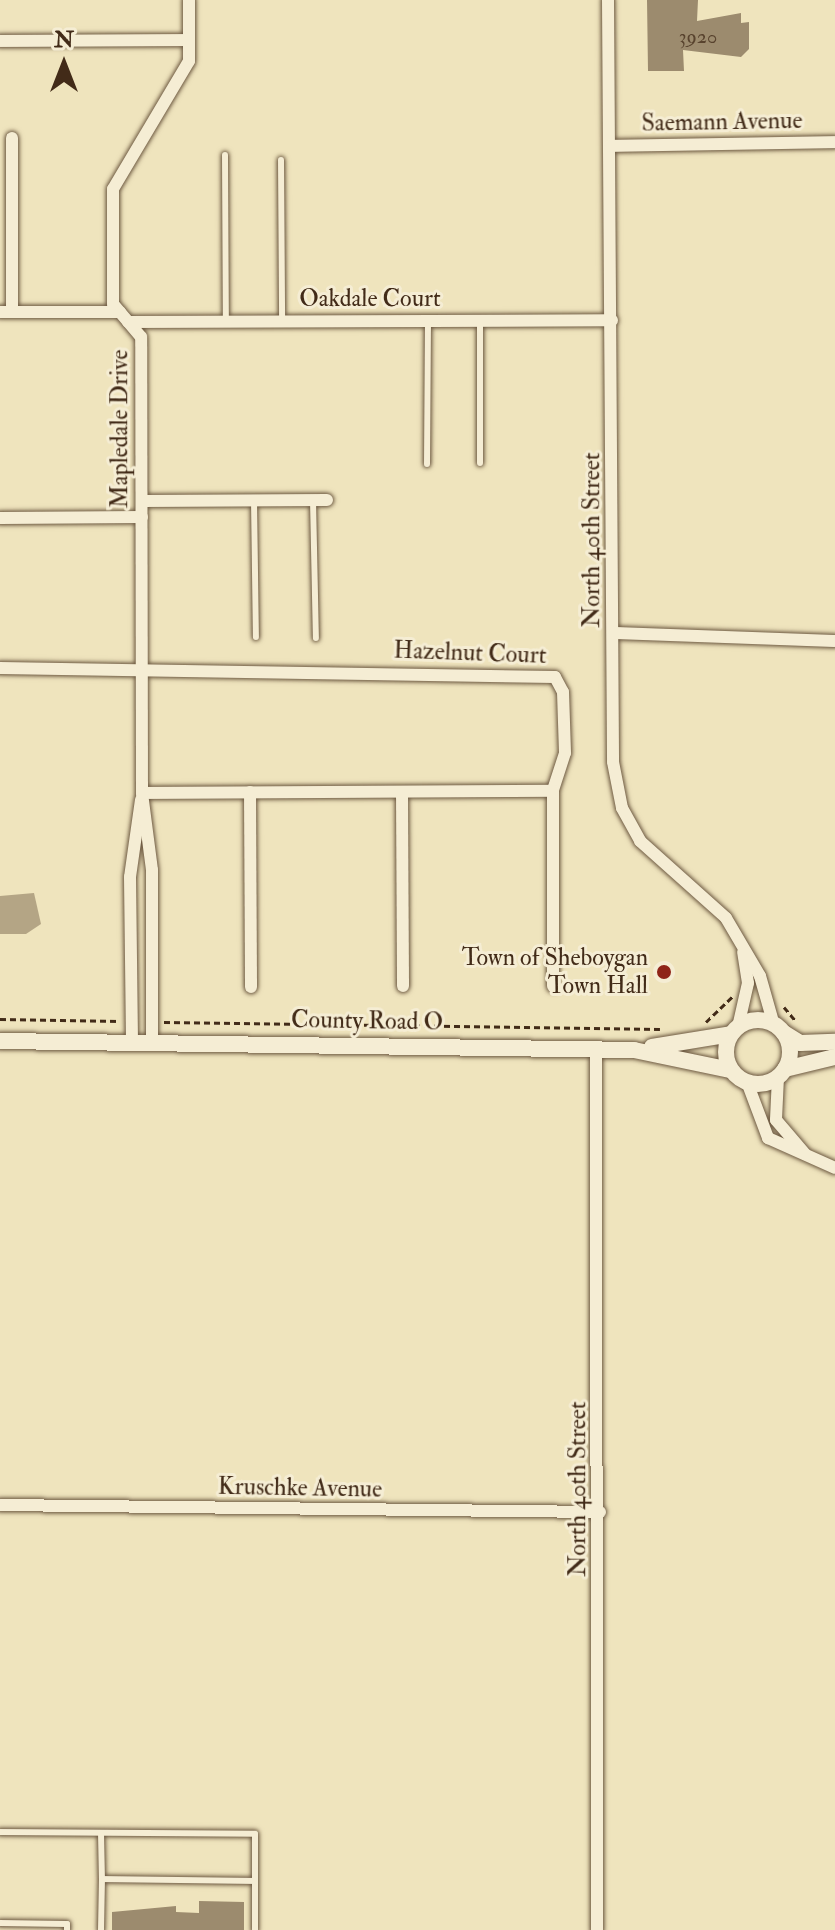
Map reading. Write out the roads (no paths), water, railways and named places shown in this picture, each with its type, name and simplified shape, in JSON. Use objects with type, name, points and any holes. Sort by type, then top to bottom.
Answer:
[{"type":"street","name":"Mapledale Drive","points":[[132,1041],[130,877],[142,793],[141,337],[113,304],[113,189],[189,61],[189,0]]},
{"type":"street","name":"North 40th Street","points":[[608,0],[615,633],[613,762],[622,808],[640,841],[726,918],[779,1029]]},
{"type":"street","points":[[0,41],[189,40]]},
{"type":"street","points":[[6,312],[12,138]]},
{"type":"street","name":"Saemann Avenue","points":[[610,146],[835,142]]},
{"type":"street","name":"Oakdale Court","points":[[6,312],[226,322],[612,320]]},
{"type":"street","points":[[142,501],[320,500]]},
{"type":"street","points":[[0,518],[142,517]]},
{"type":"street","points":[[615,633],[835,641]]},
{"type":"street","name":"Hazelnut Court","points":[[0,668],[548,674],[563,692],[565,753],[553,791],[553,986]]},
{"type":"street","points":[[142,793],[553,791]]},
{"type":"street","points":[[250,792],[251,987]]},
{"type":"street","points":[[402,792],[403,986]]},
{"type":"street","name":"Mapledale Drive","points":[[142,793],[152,858],[152,1041]]},
{"type":"street","points":[[741,945],[746,998],[735,1030],[731,1070],[747,1082],[764,1134],[835,1168]]},
{"type":"street","points":[[779,1029],[782,1073],[776,1120],[807,1156]]},
{"type":"street","points":[[634,1050],[735,1030],[779,1029],[800,1043],[835,1042]]},
{"type":"street","name":"County Road O","points":[[0,1041],[634,1050],[731,1070]]},
{"type":"street","name":"North 40th Street","points":[[596,1049],[600,1512],[597,1930]]},
{"type":"street","points":[[747,1082],[835,1057]]},
{"type":"street","name":"Kruschke Avenue","points":[[0,1505],[600,1512]]},
{"type":"lane","points":[[225,155],[226,322]]},
{"type":"lane","points":[[281,160],[282,321]]},
{"type":"lane","points":[[427,464],[428,321]]},
{"type":"lane","points":[[480,321],[480,463]]},
{"type":"lane","points":[[254,500],[256,637]]},
{"type":"lane","points":[[316,638],[320,500]]},
{"type":"lane","points":[[0,1832],[255,1834],[255,1930]]},
{"type":"lane","points":[[101,1833],[101,1930]]},
{"type":"lane","points":[[102,1879],[255,1881]]},
{"type":"lane","points":[[0,1923],[67,1924],[67,1930]]},
{"type":"place","name":"Town of Sheboygan Town Hall","points":[[664,972]]}]
